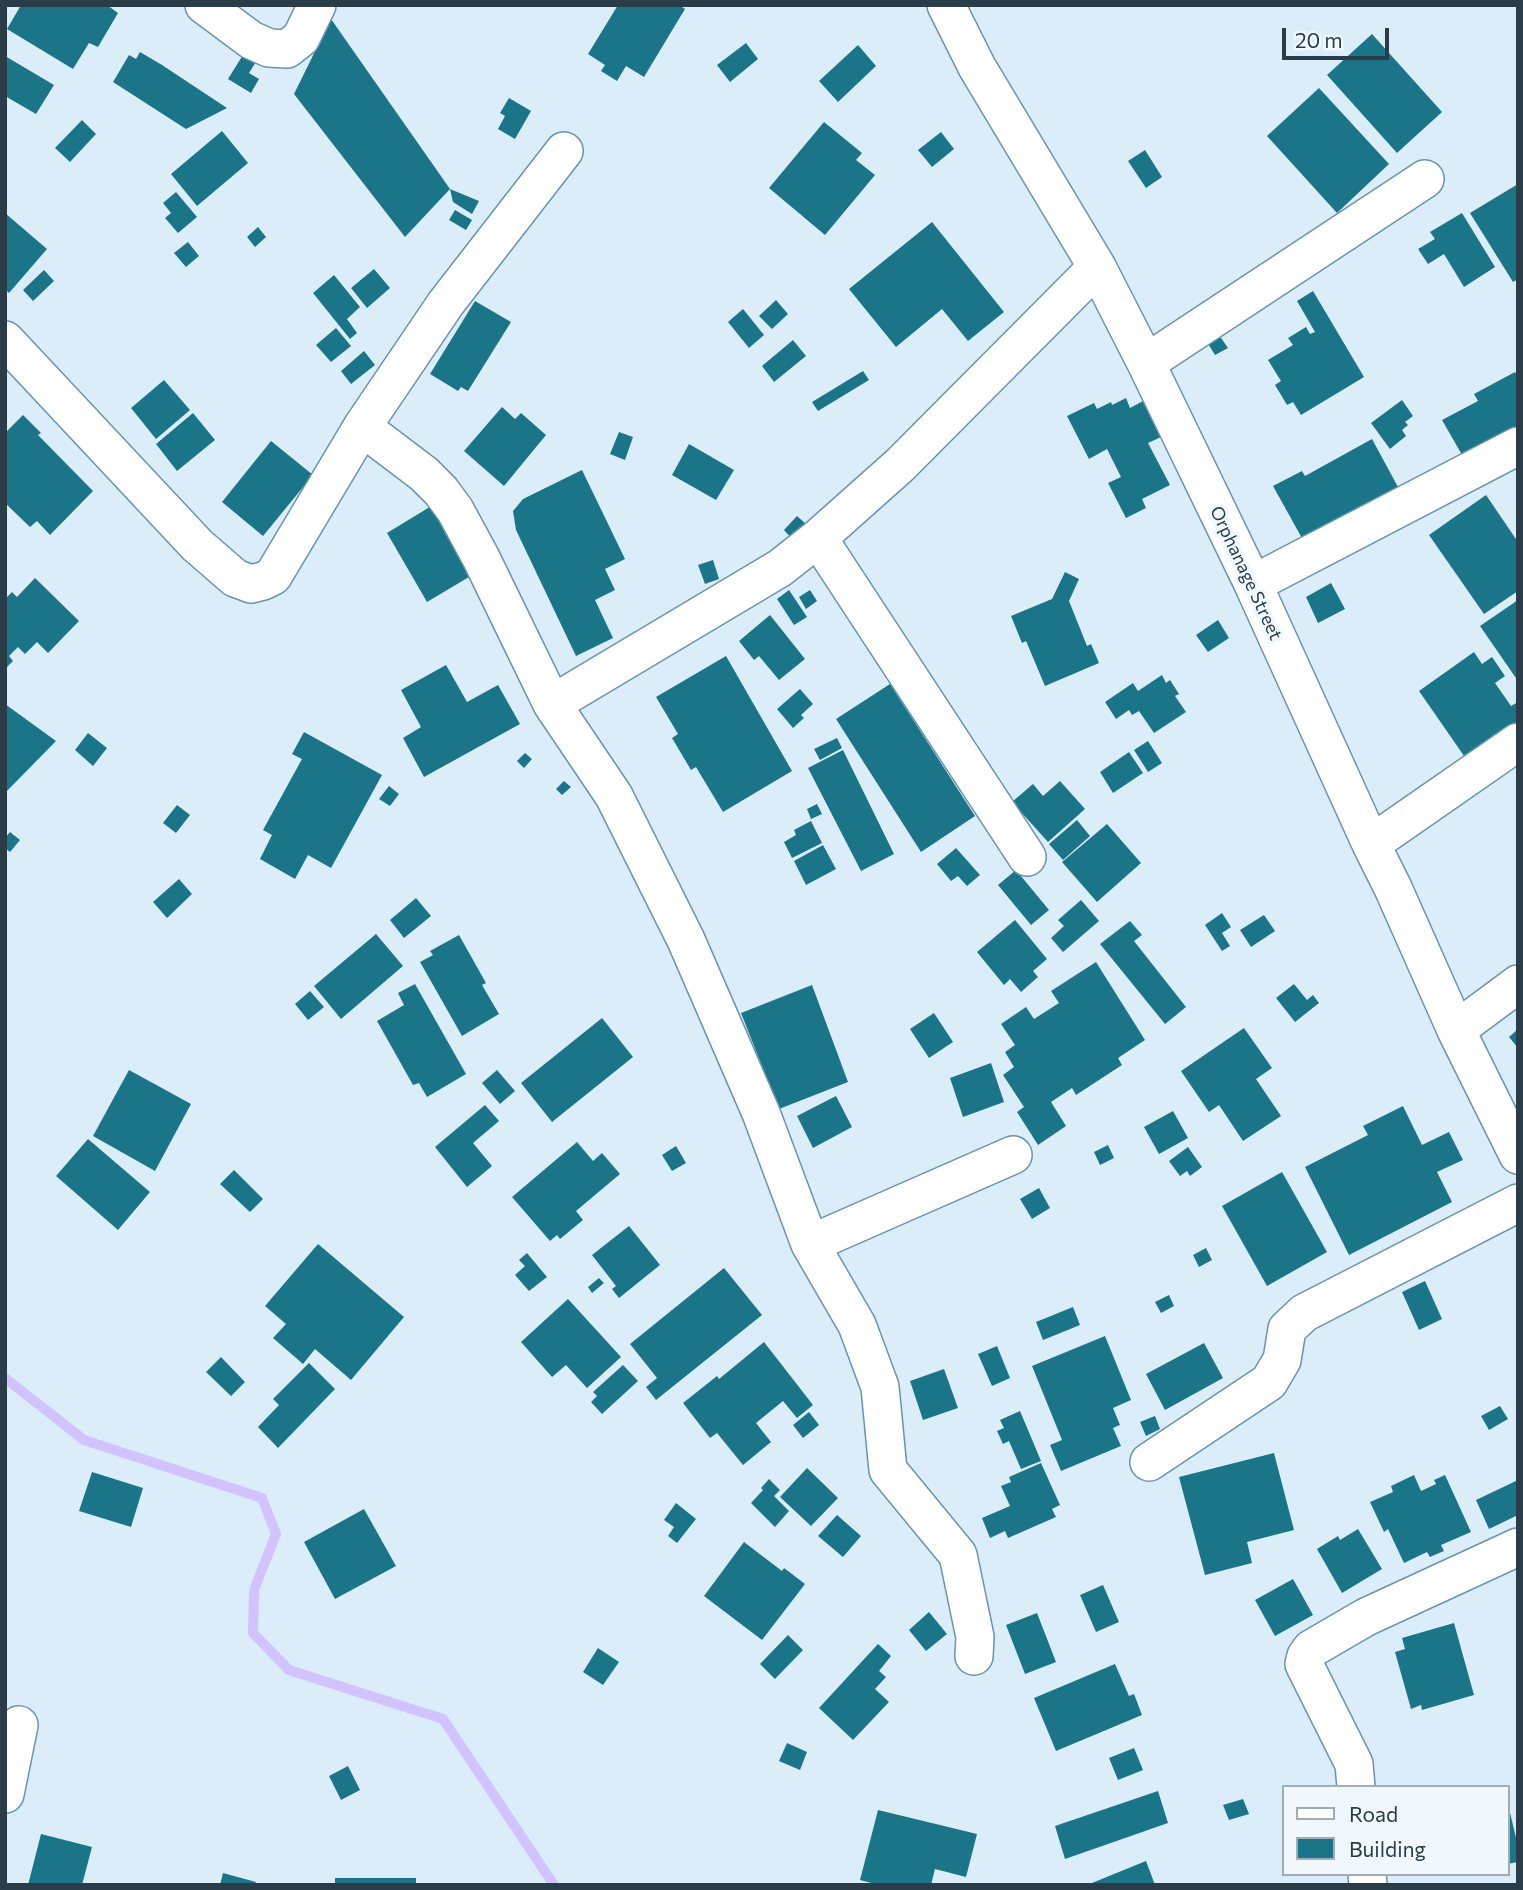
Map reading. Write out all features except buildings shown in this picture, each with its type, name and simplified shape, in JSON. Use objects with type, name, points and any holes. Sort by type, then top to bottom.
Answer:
[{"type":"street","points":[[204,5],[251,40],[269,48],[287,49],[300,37],[317,5]]},
{"type":"street","name":"Orphanage Street","points":[[946,5],[977,67],[1097,267],[1146,363],[1253,584],[1456,1030],[1518,1154]]},
{"type":"street","points":[[11,357],[234,579],[251,584],[273,576],[362,427],[446,303],[564,151]]},
{"type":"street","points":[[1146,363],[1425,179]]},
{"type":"street","points":[[552,704],[780,568],[818,538],[900,465],[1097,267]]},
{"type":"street","points":[[362,427],[424,474],[442,491],[455,510],[552,704],[614,796],[686,940],[761,1113],[810,1244],[857,1325],[880,1387],[888,1470],[958,1555],[975,1637],[974,1656]]},
{"type":"street","points":[[1253,584],[1518,446]]},
{"type":"street","points":[[818,538],[1027,857]]},
{"type":"street","points":[[1371,844],[1518,742]]},
{"type":"street","points":[[1456,1030],[1518,984]]},
{"type":"street","points":[[810,1244],[1013,1155]]},
{"type":"street","points":[[1149,1462],[1269,1382],[1282,1360],[1287,1329],[1304,1313],[1518,1203]]},
{"type":"street","points":[[1356,1785],[1354,1764],[1304,1664],[1306,1656],[1311,1649],[1366,1617],[1518,1547]]},
{"type":"street","points":[[5,1794],[19,1725]]},
{"type":"waterway","points":[[5,1378],[84,1440],[262,1498],[276,1534],[254,1590],[253,1633],[289,1670],[443,1719],[554,1885]]}]
